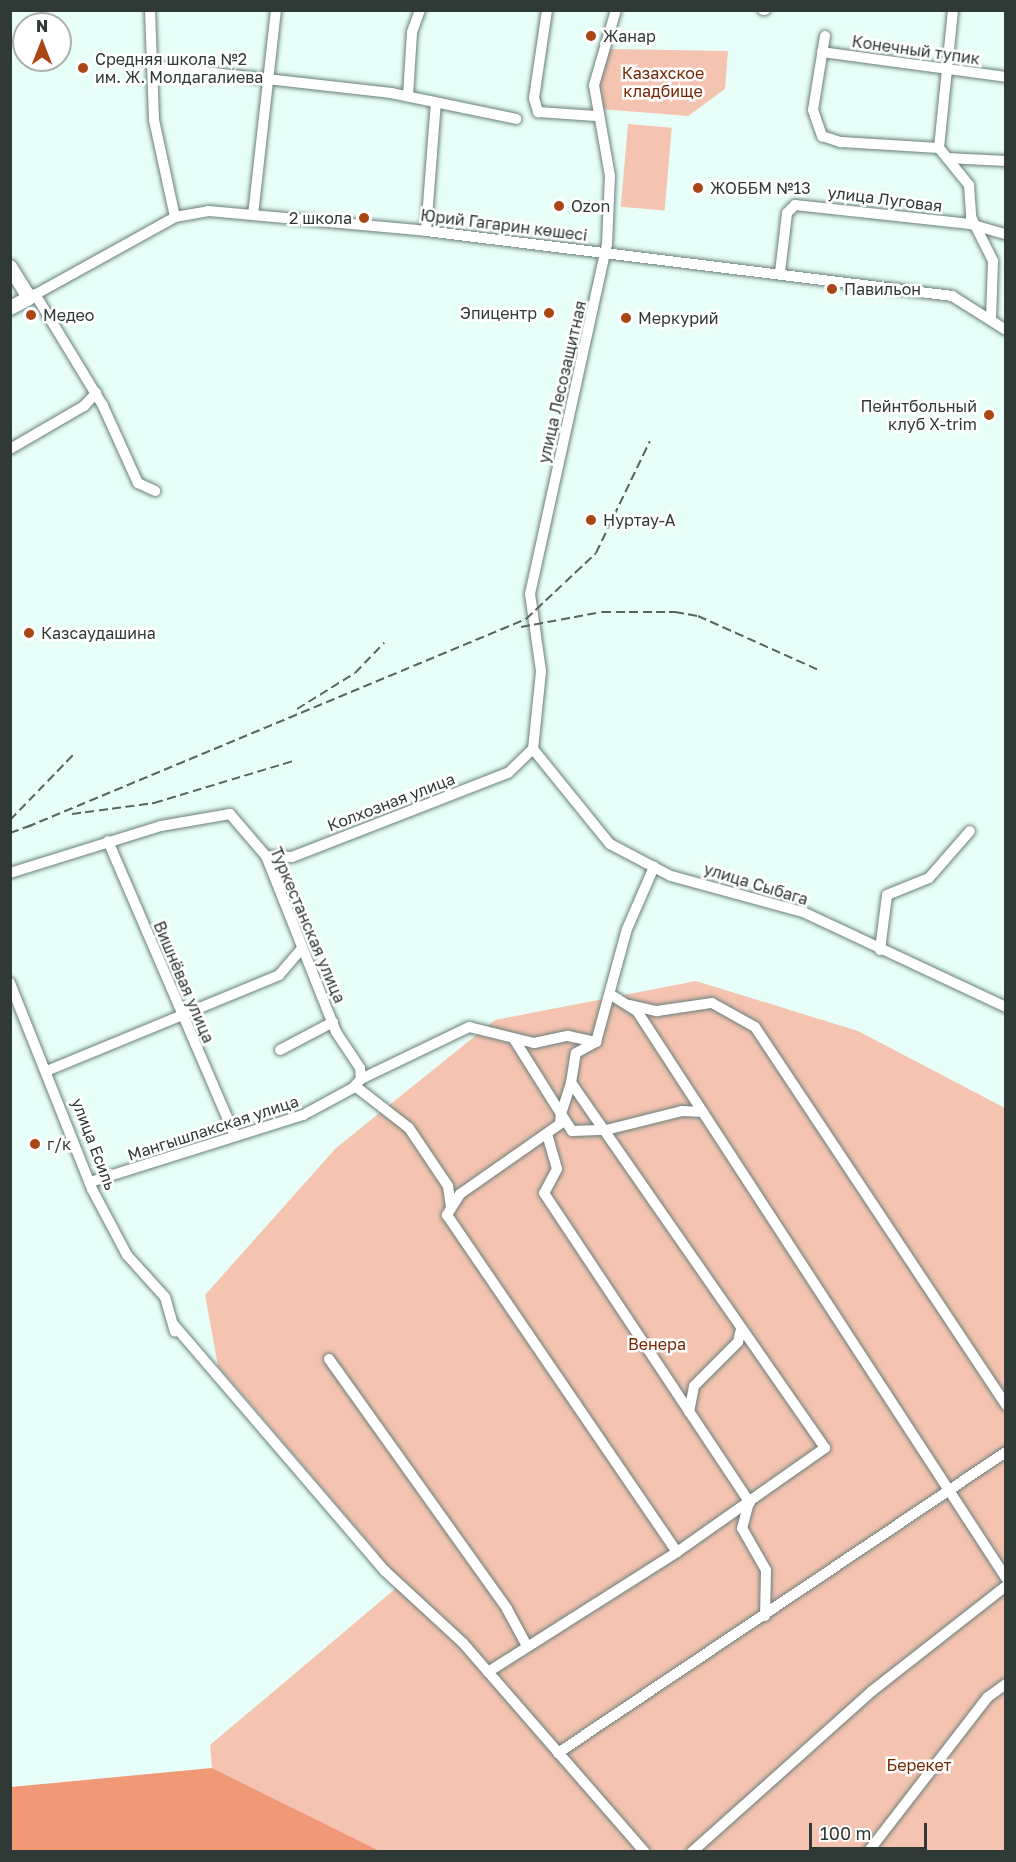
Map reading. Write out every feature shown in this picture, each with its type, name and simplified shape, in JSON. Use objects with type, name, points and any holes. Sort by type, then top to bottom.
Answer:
[{"type":"main road","points":[[10,267],[29,294]]},
{"type":"main road","name":"Юрий Гагарин көшесі","points":[[10,298],[29,294]]},
{"type":"main road","name":"Юрий Гагарин көшесі","points":[[10,308],[29,294]]},
{"type":"street","points":[[150,10],[151,66],[160,168],[175,217]]},
{"type":"street","points":[[253,215],[276,10]]},
{"type":"street","points":[[408,96],[412,32],[420,10]]},
{"type":"street","points":[[547,10],[534,98],[538,112],[596,116]]},
{"type":"street","name":"улица Лесозащитная","points":[[533,749],[541,671],[530,594],[605,254],[610,176],[596,116],[594,85],[616,10]]},
{"type":"street","points":[[953,10],[939,148],[969,185],[971,217],[981,230],[993,261],[991,317]]},
{"type":"street","points":[[825,36],[813,110],[822,136],[842,142],[939,148]]},
{"type":"street","name":"Конечный тупик","points":[[822,52],[1005,77]]},
{"type":"street","points":[[151,66],[408,96],[516,119]]},
{"type":"street","points":[[426,231],[436,102]]},
{"type":"street","points":[[947,158],[1005,161]]},
{"type":"street","name":"улица Луговая","points":[[780,272],[787,213],[795,205],[970,224],[981,230],[1005,234]]},
{"type":"street","name":"Юрий Гагарин көшесі","points":[[29,294],[175,217],[208,211],[426,231],[605,254],[780,272],[952,296],[991,317],[1005,330]]},
{"type":"street","points":[[29,294],[96,393],[138,483],[155,491]]},
{"type":"street","points":[[10,449],[84,406],[96,393]]},
{"type":"street","name":"Колхозная улица","points":[[266,856],[292,857],[508,773],[533,749]]},
{"type":"street","name":"улица Сыбага","points":[[533,749],[610,844],[654,867],[803,912],[1005,1007]]},
{"type":"street","name":"Туркестанская улица","points":[[108,841],[202,815],[230,814],[266,856],[301,950],[333,1022],[360,1068],[358,1083]]},
{"type":"street","points":[[880,950],[887,895],[929,878],[970,831]]},
{"type":"street","points":[[10,873],[108,841]]},
{"type":"street","name":"Вишнёвая улица","points":[[108,841],[234,1134]]},
{"type":"street","points":[[654,867],[627,929],[597,1042],[576,1053],[560,1124],[460,1194],[447,1215],[677,1552]]},
{"type":"street","points":[[49,1070],[279,975],[301,950]]},
{"type":"street","name":"улица Есиль","points":[[10,983],[49,1070],[90,1182],[127,1255],[165,1297],[177,1339]]},
{"type":"street","points":[[611,994],[637,1011],[1005,1578]]},
{"type":"street","points":[[627,1005],[657,1011],[712,1003],[755,1027],[1005,1405]]},
{"type":"street","points":[[280,1050],[333,1022]]},
{"type":"street","name":"Мангышлакская улица","points":[[90,1182],[152,1166],[234,1134],[303,1115],[358,1083],[469,1026],[534,1043],[568,1036],[597,1042]]},
{"type":"street","points":[[514,1039],[572,1131],[606,1130],[682,1111],[703,1112]]},
{"type":"street","points":[[358,1083],[409,1128],[448,1186],[451,1207]]},
{"type":"street","points":[[488,1672],[677,1552],[750,1503],[825,1448],[606,1130],[571,1083]]},
{"type":"street","points":[[547,1134],[557,1169],[544,1193],[750,1503]]},
{"type":"street","points":[[174,1325],[386,1571],[417,1595],[488,1672],[645,1851]]},
{"type":"street","points":[[689,1412],[694,1386],[738,1342],[741,1329]]},
{"type":"street","points":[[329,1359],[507,1609],[527,1646]]},
{"type":"street","points":[[558,1753],[765,1616],[1005,1452]]},
{"type":"street","points":[[750,1503],[742,1528],[766,1570],[765,1616]]},
{"type":"street","points":[[692,1851],[872,1691],[1005,1586]]},
{"type":"street","points":[[868,1851],[988,1697],[1005,1684]]},
{"type":"green space","name":"Казахское кладбище","points":[[610,49],[728,51],[725,89],[688,116],[600,109],[597,91]]},
{"type":"green space","points":[[628,124],[672,128],[665,211],[621,207]]},
{"type":"green space","name":"Венера","points":[[696,981],[858,1031],[1005,1108],[1005,1851],[380,1851],[212,1768],[210,1745],[395,1589],[375,1550],[218,1366],[205,1295],[336,1148],[495,1020]]},
{"type":"shaded area","points":[[212,1768],[380,1851],[11,1851],[11,1787]]},
{"type":"railway","points":[[27,827],[526,619],[596,553],[650,441]]},
{"type":"railway","points":[[521,627],[602,612],[675,612],[698,616],[819,670]]},
{"type":"railway","points":[[297,709],[355,673],[384,643]]},
{"type":"railway","points":[[10,820],[75,753]]},
{"type":"railway","points":[[72,814],[154,803],[293,761]]},
{"type":"railway","points":[[10,833],[35,824]]},
{"type":"place","name":"Жанар","points":[[591,36]]},
{"type":"place","name":"Средняя школа №2 им. Ж. Молдагалиева","points":[[83,68]]},
{"type":"place","name":"ЖОББМ №13","points":[[698,188]]},
{"type":"place","name":"Ozon","points":[[559,206]]},
{"type":"place","name":"2 школа","points":[[364,218]]},
{"type":"place","name":"Павильон","points":[[832,289]]},
{"type":"place","name":"Эпицентр","points":[[549,313]]},
{"type":"place","name":"Медео","points":[[31,315]]},
{"type":"place","name":"Меркурий","points":[[626,318]]},
{"type":"place","name":"Пейнтбольный клуб X-trim","points":[[989,415]]},
{"type":"place","name":"Нуртау-А","points":[[591,520]]},
{"type":"place","name":"Казсаудашина","points":[[29,633]]},
{"type":"place","name":"г/к","points":[[35,1144]]},
{"type":"park label","name":"Берекет","points":[[919,1765]]}]
